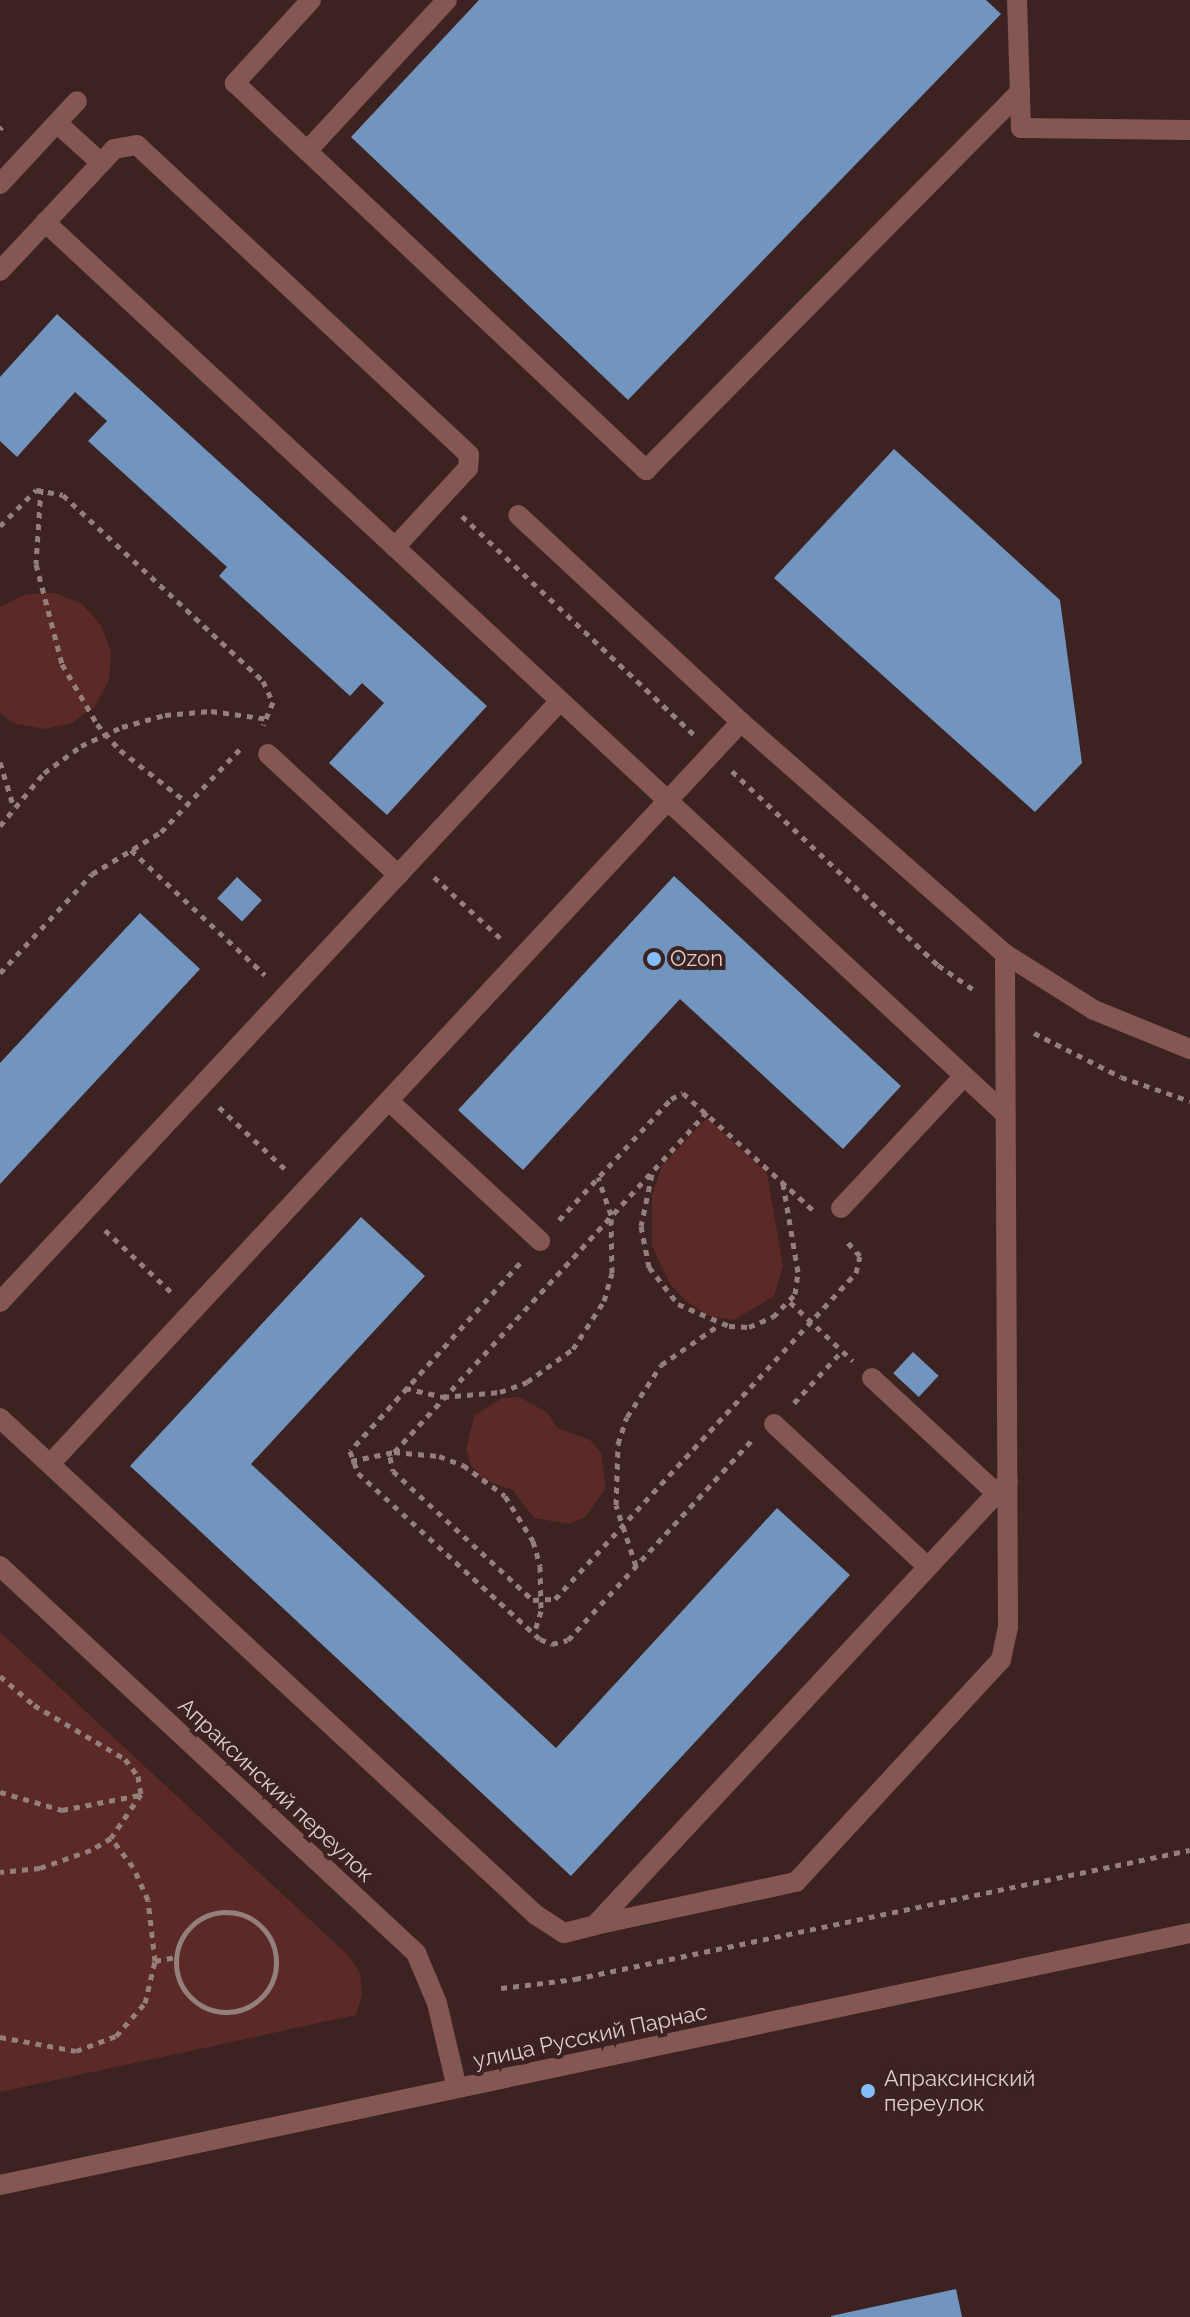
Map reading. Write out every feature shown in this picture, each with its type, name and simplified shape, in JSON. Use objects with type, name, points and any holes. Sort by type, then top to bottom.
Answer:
[{"type":"street","points":[[311,0],[235,83],[646,470],[1020,92]]},
{"type":"street","points":[[307,151],[447,0]]},
{"type":"street","points":[[1017,0],[1021,128],[1190,130]]},
{"type":"street","points":[[0,184],[77,101]]},
{"type":"street","points":[[57,123],[101,163]]},
{"type":"street","points":[[0,271],[101,163],[122,144],[137,145],[469,455],[468,468],[395,547]]},
{"type":"street","points":[[45,222],[1004,1113]]},
{"type":"street","points":[[518,515],[741,722],[1005,954],[1094,1010],[1190,1049]]},
{"type":"street","points":[[0,1302],[560,701]]},
{"type":"street","points":[[50,1464],[741,722]]},
{"type":"street","points":[[268,754],[398,875]]},
{"type":"street","points":[[0,1418],[550,1928],[579,1932],[595,1925],[787,1886],[813,1868],[1001,1660],[1008,1627],[1002,1487],[1005,954]]},
{"type":"street","points":[[841,1208],[964,1076]]},
{"type":"street","points":[[389,1101],[540,1241]]},
{"type":"street","points":[[872,1378],[1002,1487]]},
{"type":"street","points":[[774,1424],[928,1567]]},
{"type":"street","points":[[595,1925],[1002,1487]]},
{"type":"street","name":"Апраксинский переулок","points":[[0,1566],[416,1953],[437,2003],[457,2088]]},
{"type":"street","name":"улица Русский Парнас","points":[[0,2185],[1190,1933]]},
{"type":"path","points":[[0,526],[41,488]]},
{"type":"path","points":[[41,488],[68,499],[263,681],[273,702],[268,719],[259,728]]},
{"type":"path","points":[[41,488],[36,564],[50,632],[78,695],[105,733],[145,774],[189,804]]},
{"type":"path","points":[[442,497],[938,965],[1038,1036],[1121,1077],[1190,1101]]},
{"type":"path","points":[[1,823],[44,773],[105,733],[165,715],[196,712],[268,719]]},
{"type":"path","points":[[0,973],[92,874],[161,832],[250,738]]},
{"type":"path","points":[[0,762],[13,806]]},
{"type":"path","points":[[131,850],[286,995]]},
{"type":"path","points":[[414,858],[521,958]]},
{"type":"path","points":[[199,1089],[307,1188]]},
{"type":"path","points":[[816,1212],[689,1095],[677,1094],[351,1446],[351,1461],[534,1634],[552,1644],[568,1640],[764,1427],[774,1424],[842,1351]]},
{"type":"path","points":[[542,1603],[393,1471],[394,1452],[707,1112]]},
{"type":"path","points":[[654,1169],[641,1226],[649,1267],[678,1304],[720,1325],[749,1327],[773,1317],[790,1302],[798,1272],[782,1181]]},
{"type":"path","points":[[404,1388],[443,1397],[500,1392],[539,1375],[573,1349],[604,1301],[612,1273],[611,1215],[598,1177]]},
{"type":"path","points":[[85,1211],[192,1311]]},
{"type":"path","points":[[542,1603],[555,1599],[859,1268],[858,1252],[836,1231]]},
{"type":"path","points":[[790,1302],[872,1378]]},
{"type":"path","points":[[636,1566],[621,1528],[614,1476],[627,1417],[661,1365],[720,1325]]},
{"type":"path","points":[[351,1461],[413,1451],[463,1465],[505,1496],[533,1541],[542,1603],[534,1634]]},
{"type":"path","points":[[0,1676],[34,1705],[94,1736],[125,1759],[138,1776],[141,1794],[111,1838],[40,1868],[0,1872]]},
{"type":"path","points":[[0,1792],[62,1810],[88,1809],[141,1794]]},
{"type":"path","points":[[0,2037],[76,2051],[116,2036],[145,2003],[155,1961],[148,1900],[133,1867],[111,1838]]},
{"type":"path","points":[[501,1988],[575,1979],[1190,1850]]},
{"type":"path","points":[[224,1911],[248,1916],[267,1931],[276,1954],[274,1978],[250,2005],[214,2011],[193,2001],[178,1981],[175,1957],[183,1934],[200,1917],[224,1911]]},
{"type":"path","points":[[155,1961],[175,1957]]},
{"type":"shaded area","points":[[55,593],[82,604],[101,625],[111,652],[109,680],[95,706],[72,723],[44,729],[16,724],[0,713],[0,607],[27,594]]},
{"type":"shaded area","points":[[707,1118],[767,1173],[783,1266],[774,1296],[734,1320],[710,1316],[686,1301],[670,1284],[652,1246],[652,1195],[662,1166]]},
{"type":"shaded area","points":[[519,1397],[548,1413],[557,1428],[590,1440],[601,1453],[606,1488],[585,1517],[569,1524],[534,1518],[513,1490],[482,1479],[471,1465],[466,1449],[474,1416],[502,1398]]},
{"type":"shaded area","points":[[0,1632],[349,1956],[360,1973],[362,1995],[356,2015],[0,2092]]},
{"type":"building","points":[[479,0],[986,0],[1001,14],[628,400],[351,137]]},
{"type":"building","points":[[57,314],[487,706],[387,815],[329,763],[384,703],[362,683],[350,696],[219,576],[227,567],[88,441],[107,421],[75,392],[17,457],[0,441],[0,377]]},
{"type":"building","points":[[894,449],[1060,600],[1082,763],[1035,812],[774,578]]},
{"type":"building","points":[[674,876],[901,1086],[843,1149],[680,999],[523,1170],[458,1110]]},
{"type":"building","points":[[237,877],[262,900],[242,921],[217,898]]},
{"type":"building","points":[[140,913],[200,969],[0,1184],[0,1063]]},
{"type":"building","points":[[361,1217],[425,1276],[251,1464],[556,1748],[777,1508],[850,1575],[571,1876],[130,1466]]},
{"type":"building","points":[[913,1352],[939,1376],[919,1397],[893,1373]]},
{"type":"building","points":[[956,2289],[962,2317],[831,2317],[831,2316]]},
{"type":"place","name":"Ozon","points":[[654,959]]},
{"type":"place","name":"Апраксинский переулок","points":[[868,2091]]}]
